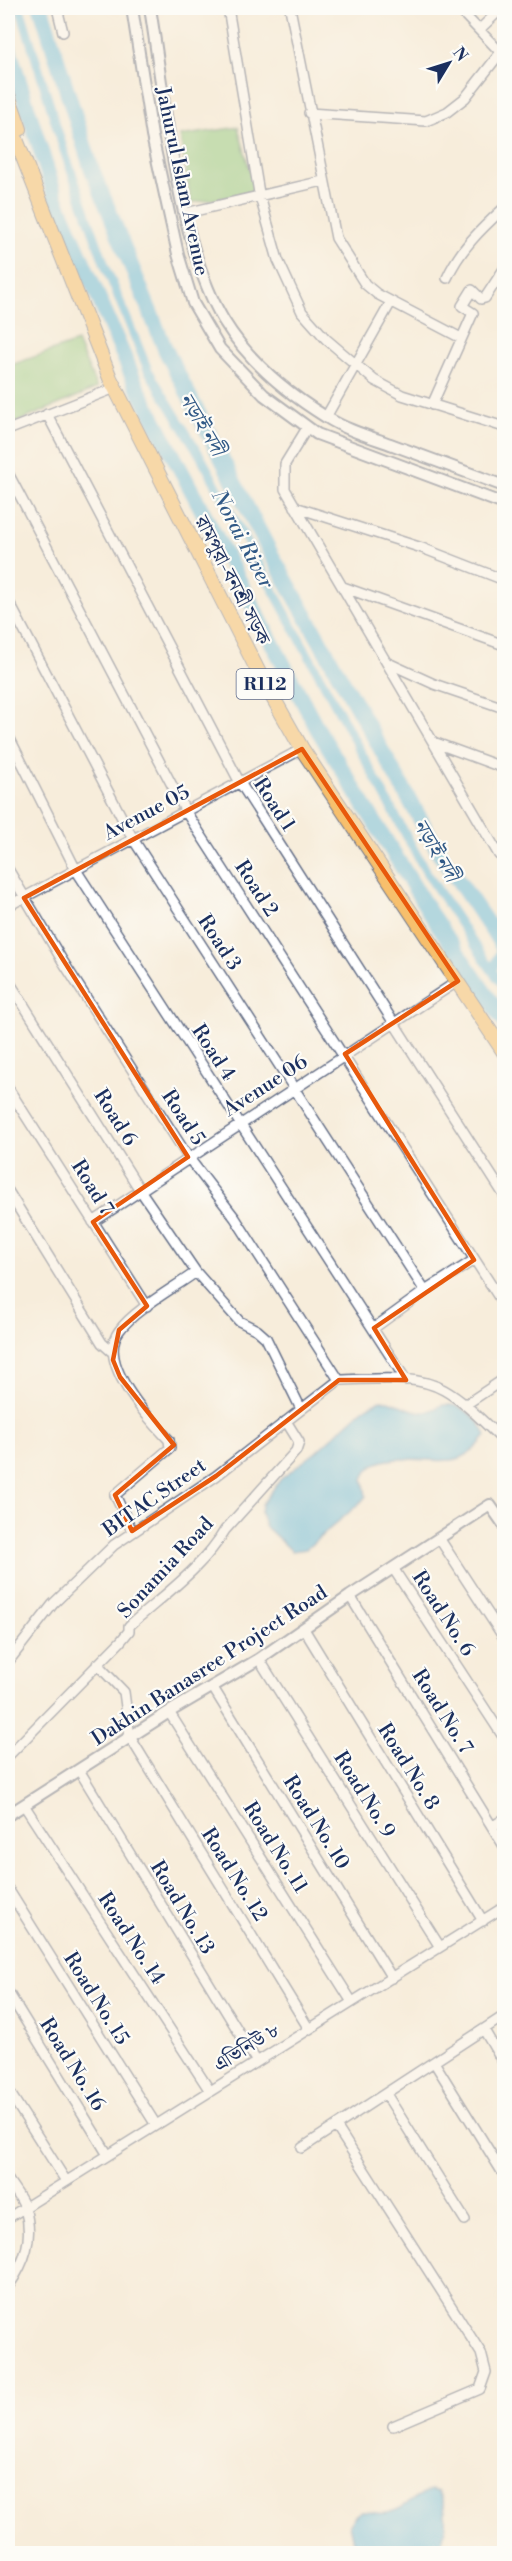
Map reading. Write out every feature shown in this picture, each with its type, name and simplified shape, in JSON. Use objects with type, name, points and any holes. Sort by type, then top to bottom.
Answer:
[{"type":"main road","name":"রামপুরা-বনশ্রী সড়ক","points":[[8,95],[51,210],[75,289]]},
{"type":"main road","name":"রামপুরা-বনশ্রী সড়ক","points":[[8,119],[115,388],[259,674],[302,749],[504,1052]]},
{"type":"street","points":[[57,8],[63,33]]},
{"type":"street","name":"Jahurul Islam Avenue","points":[[132,8],[160,177],[178,254],[193,303],[211,336],[231,362],[264,395],[307,428],[330,440],[504,504]]},
{"type":"street","name":"Jahurul Islam Avenue","points":[[150,8],[186,213],[203,276],[232,334],[278,382],[326,417],[359,433],[504,486]]},
{"type":"street","points":[[228,8],[260,196],[279,260],[302,312],[326,339],[374,380],[402,395],[504,427]]},
{"type":"street","points":[[290,8],[322,181],[336,238],[365,284],[391,302],[461,338]]},
{"type":"street","points":[[309,113],[426,121],[447,112],[465,98],[503,54],[458,8]]},
{"type":"street","points":[[480,29],[502,8]]},
{"type":"street","points":[[186,213],[322,181]]},
{"type":"street","points":[[447,278],[456,258],[504,208]]},
{"type":"street","points":[[432,405],[473,313],[462,306],[471,291],[481,299],[485,298],[504,269]]},
{"type":"street","points":[[326,417],[391,302]]},
{"type":"street","points":[[8,430],[115,388]]},
{"type":"street","name":"Road 1","points":[[47,414],[239,781],[504,1195]]},
{"type":"street","points":[[307,428],[283,471],[285,489],[499,855],[504,847]]},
{"type":"street","name":"Road 2","points":[[8,473],[186,812],[345,1054],[504,1305]]},
{"type":"street","points":[[295,507],[422,548],[504,580]]},
{"type":"street","points":[[343,587],[504,645]]},
{"type":"street","name":"Road 3","points":[[8,600],[133,839],[425,1291]]},
{"type":"street","points":[[386,662],[434,684],[504,708]]},
{"type":"street","name":"Road 4","points":[[8,735],[76,870],[406,1380]]},
{"type":"street","points":[[433,742],[504,768]]},
{"type":"street","name":"Avenue 05","points":[[8,906],[302,749]]},
{"type":"street","name":"Road 5","points":[[8,869],[24,898],[188,1157],[235,1218],[339,1380]]},
{"type":"street","name":"Road 6","points":[[8,980],[140,1190],[196,1272],[239,1321],[257,1330],[266,1338],[301,1409]]},
{"type":"street","name":"Avenue 06","points":[[93,1222],[188,1157],[458,981]]},
{"type":"street","name":"Road 7","points":[[8,1088],[147,1306]]},
{"type":"street","points":[[8,1191],[102,1343],[111,1351],[120,1377],[169,1440],[170,1448],[115,1495],[132,1531]]},
{"type":"street","points":[[374,1328],[425,1291],[474,1260]]},
{"type":"street","points":[[111,1351],[119,1330],[147,1306],[196,1272]]},
{"type":"street","points":[[339,1380],[370,1378],[406,1380],[443,1389],[465,1405],[504,1441]]},
{"type":"street","points":[[465,1405],[504,1379]]},
{"type":"street","name":"BITAC Street","points":[[8,1662],[53,1604],[132,1531],[216,1476],[339,1380]]},
{"type":"street","name":"Sonamia Road","points":[[8,1755],[125,1636],[129,1626],[188,1573],[296,1450],[299,1442],[286,1421]]},
{"type":"street","name":"Dakhin Banasree Project Road","points":[[8,1815],[169,1712],[259,1659],[350,1596],[490,1505],[504,1525]]},
{"type":"street","points":[[439,1538],[504,1638]]},
{"type":"street","name":"Road No. 6","points":[[393,1568],[504,1738]]},
{"type":"street","name":"Road No. 7","points":[[350,1596],[504,1846]]},
{"type":"street","name":"Road No. 8","points":[[304,1629],[483,1921]]},
{"type":"street","name":"Road No. 9","points":[[259,1659],[440,1947]]},
{"type":"street","points":[[97,1664],[124,1692],[130,1737]]},
{"type":"street","name":"Road No. 10","points":[[212,1686],[392,1978]]},
{"type":"street","name":"Road No. 11","points":[[169,1712],[352,2002]]},
{"type":"street","name":"Road No. 12","points":[[130,1737],[309,2029]]},
{"type":"street","name":"Road No. 13","points":[[79,1770],[256,2062]]},
{"type":"street","name":"Road No. 14","points":[[24,1805],[210,2091]]},
{"type":"street","points":[[493,1826],[504,1819]]},
{"type":"street","name":"Road No. 15","points":[[8,1889],[156,2125]]},
{"type":"street","name":"এভিনিউ ৮","points":[[8,2218],[504,1907]]},
{"type":"street","name":"Road No. 16","points":[[8,1992],[108,2155]]},
{"type":"street","points":[[302,2148],[504,2016]]},
{"type":"street","points":[[484,2030],[504,2064]]},
{"type":"street","points":[[434,2062],[504,2175]]},
{"type":"street","points":[[8,2090],[66,2181]]},
{"type":"street","points":[[386,2094],[465,2220]]},
{"type":"street","points":[[336,2126],[481,2352],[486,2372],[480,2389],[393,2426]]},
{"type":"street","points":[[8,2180],[25,2207],[28,2249],[22,2265],[8,2287]]},
{"type":"highlighted area","points":[[302,749],[458,981],[345,1054],[474,1260],[374,1328],[406,1380],[339,1380],[216,1476],[132,1531],[115,1495],[174,1445],[120,1377],[113,1360],[119,1330],[147,1306],[93,1222],[188,1157],[24,898]]},
{"type":"green space","points":[[238,127],[256,193],[191,203],[180,136]]},
{"type":"green space","points":[[77,342],[97,388],[8,426],[8,366]]},
{"type":"water","points":[[381,1400],[421,1412],[443,1405],[456,1406],[475,1418],[486,1436],[470,1453],[461,1458],[405,1459],[379,1463],[369,1469],[363,1479],[366,1496],[361,1502],[306,1549],[292,1551],[265,1526],[261,1513],[262,1504],[281,1479],[316,1452],[363,1409]]},
{"type":"water","points":[[431,2490],[438,2492],[442,2499],[445,2515],[444,2531],[436,2553],[356,2553],[349,2524],[357,2514],[362,2512],[387,2513],[405,2506]]},
{"type":"waterway","name":"নড়াই নদী","points":[[20,8],[64,151],[105,265],[148,370],[201,457],[426,872],[504,986]]},
{"type":"waterway","name":"Norai River","points":[[41,8],[91,167],[166,351],[271,554],[440,854],[504,948]]},
{"type":"waterway","name":"Norai River","points":[[8,46],[56,199],[137,387],[317,728],[430,913],[504,1021]]},
{"type":"waterway","name":"Norai River","points":[[504,916],[491,929],[504,948]]},
{"type":"waterway","points":[[492,971],[504,942]]}]
